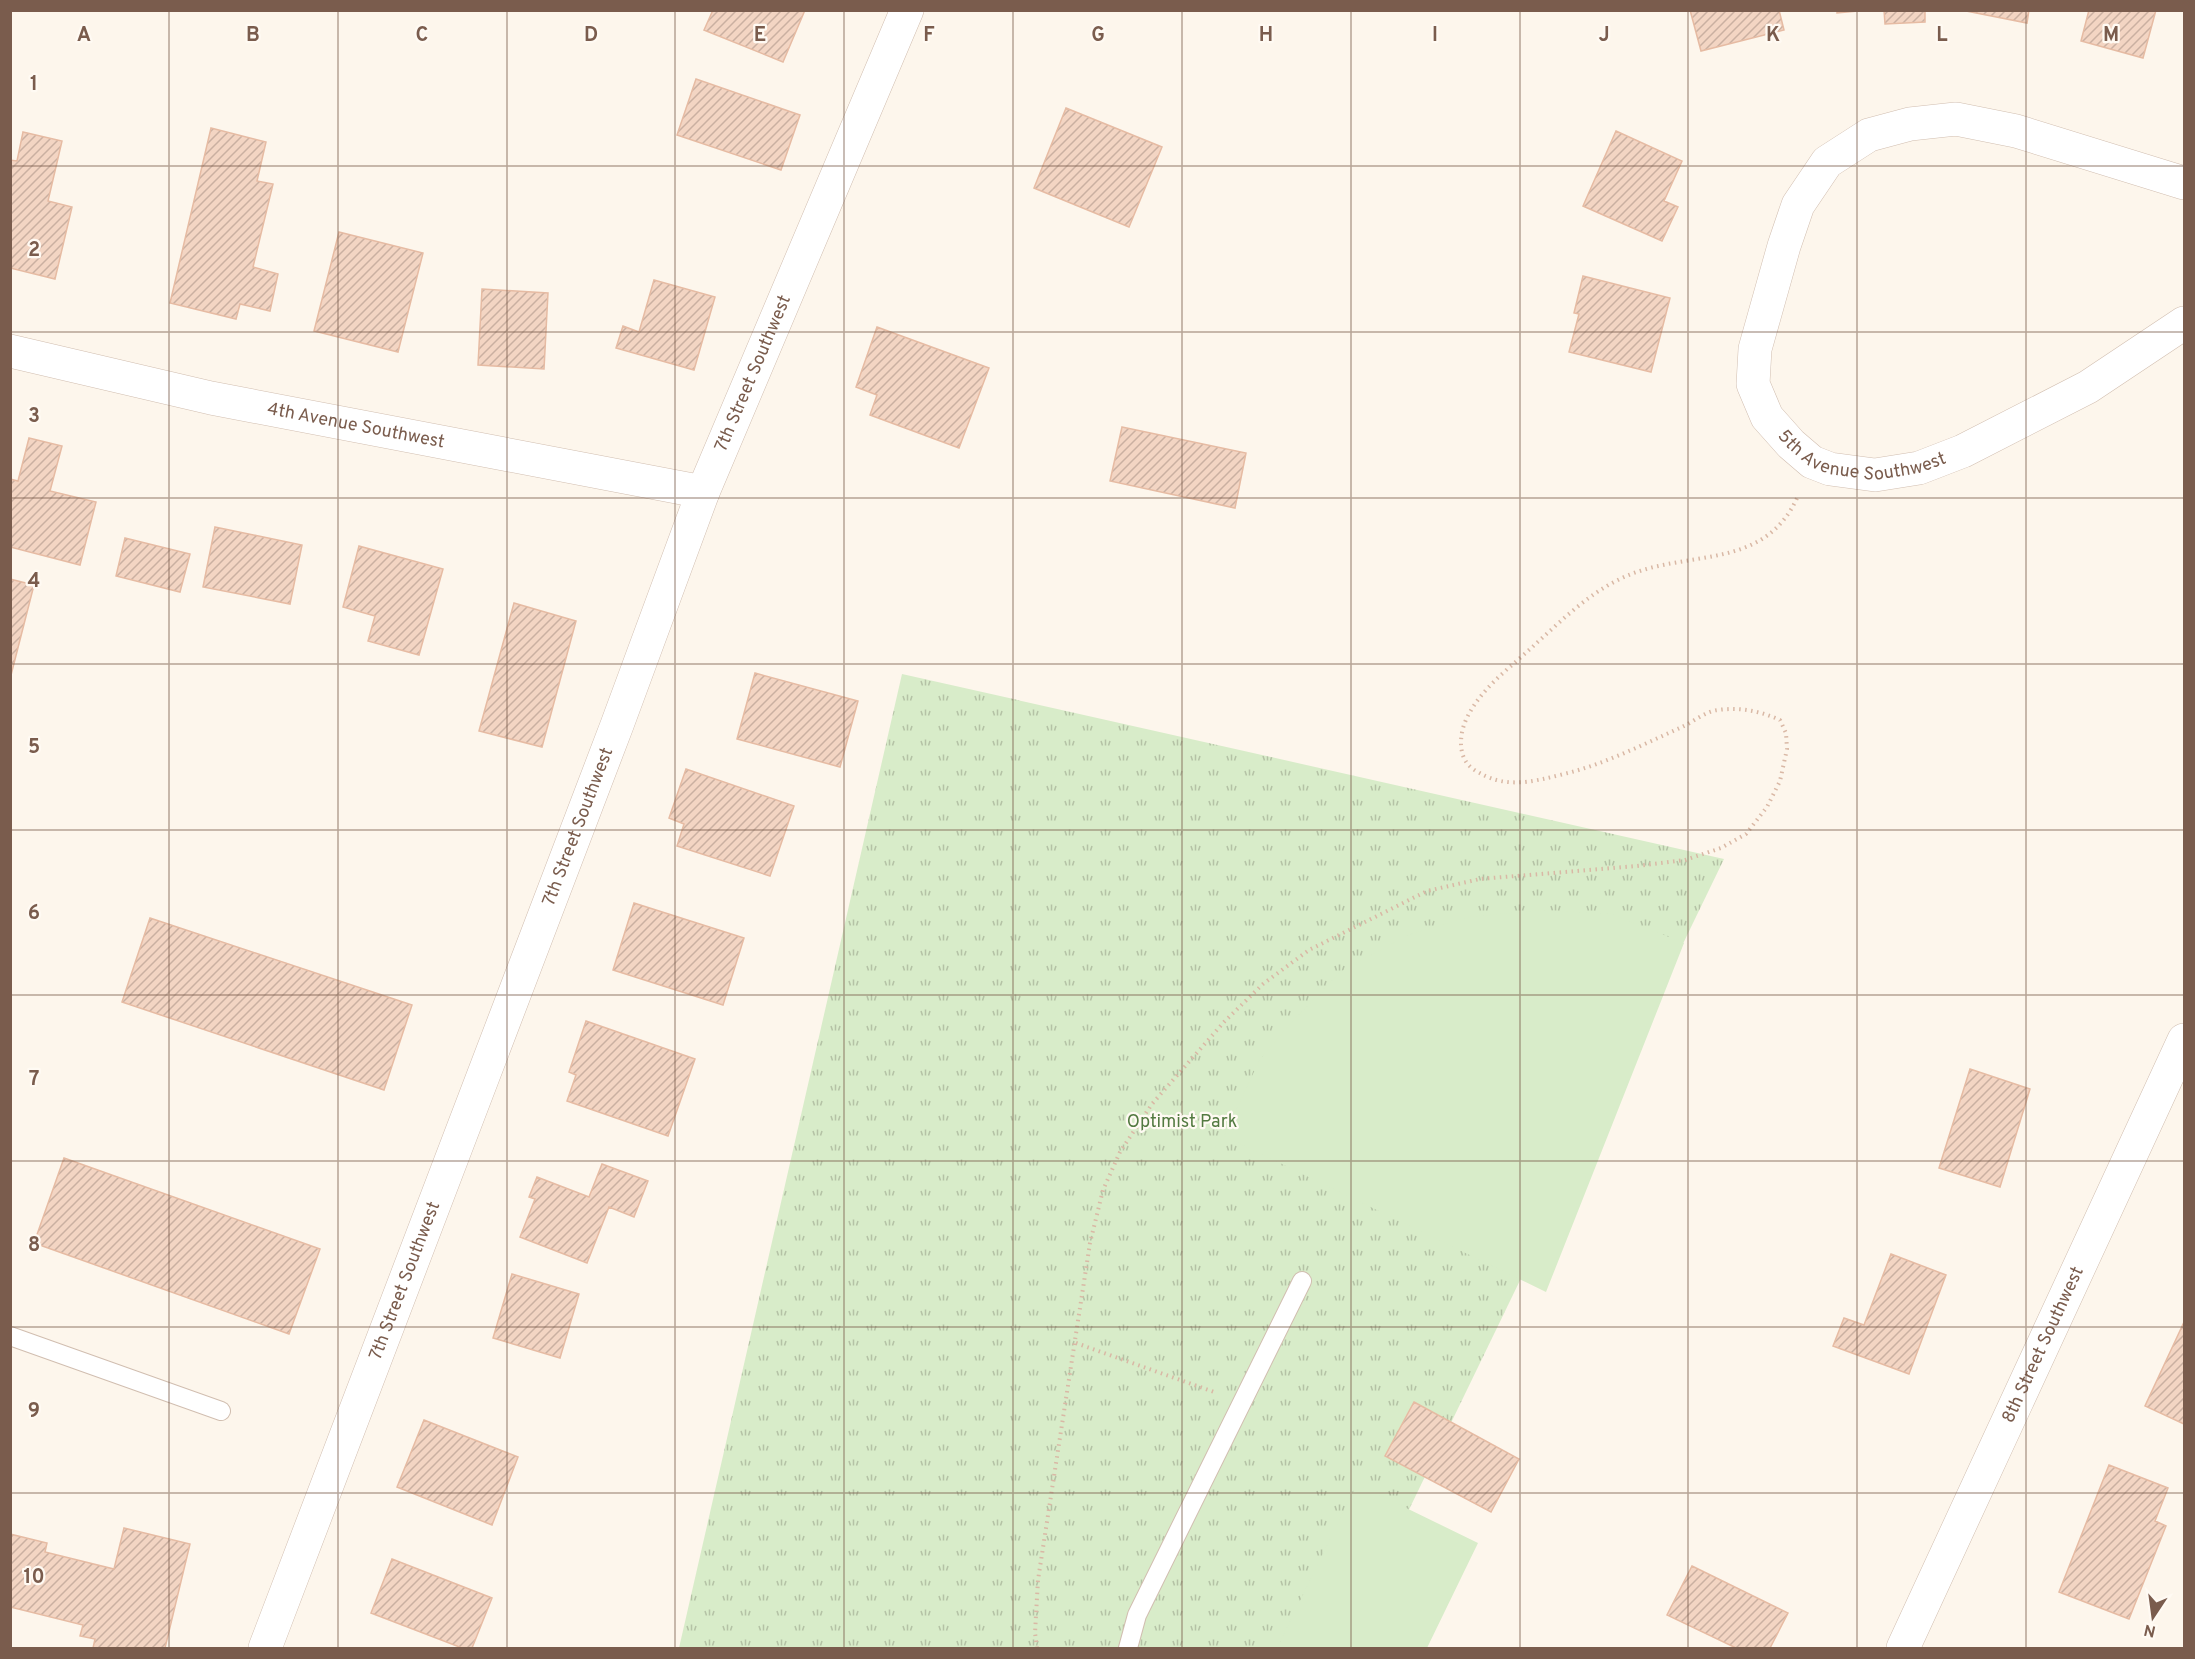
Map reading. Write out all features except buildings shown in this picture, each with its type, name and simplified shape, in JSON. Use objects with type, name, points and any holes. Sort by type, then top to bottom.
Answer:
[{"type":"street","name":"7th Street Southwest","points":[[265,1648],[609,747],[703,492],[907,10]]},
{"type":"street","name":"5th Avenue Southwest","points":[[2184,183],[2016,131],[1956,119],[1910,124],[1869,135],[1827,162],[1798,205],[1755,349],[1753,384],[1767,417],[1791,444],[1812,462],[1830,469],[1875,475],[1919,468],[1963,451],[2088,387],[2184,323]]},
{"type":"street","name":"4th Avenue Southwest","points":[[10,351],[210,398],[703,492]]},
{"type":"street","name":"8th Street Southwest","points":[[1903,1648],[2184,1040]]},
{"type":"lane","points":[[1128,1648],[1137,1615],[1302,1281]]},
{"type":"lane","points":[[10,1336],[220,1411]]},
{"type":"path","points":[[1037,1648],[1035,1633],[1038,1580],[1090,1243],[1103,1190],[1120,1152],[1152,1104],[1224,1022],[1263,984],[1309,950],[1427,891],[1480,879],[1685,860],[1721,848],[1746,834],[1767,807],[1780,781],[1787,748],[1786,733],[1780,720],[1761,712],[1739,709],[1715,710],[1692,723],[1581,770],[1525,782],[1507,783],[1485,777],[1469,766],[1461,752],[1461,736],[1469,713],[1486,689],[1595,593],[1622,577],[1650,568],[1745,548],[1766,537],[1786,519],[1812,462]]},
{"type":"path","points":[[1076,1343],[1242,1402]]},
{"type":"green space","name":"Optimist Park","points":[[902,674],[1724,859],[1342,1648],[679,1648]]},
{"type":"green space","points":[[1541,910],[1611,914],[1684,943],[1546,1292],[1224,1136],[1260,1059],[1340,972],[1408,935],[1469,917]]},
{"type":"green space","points":[[1357,1484],[1478,1543],[1427,1648],[1277,1648]]}]
